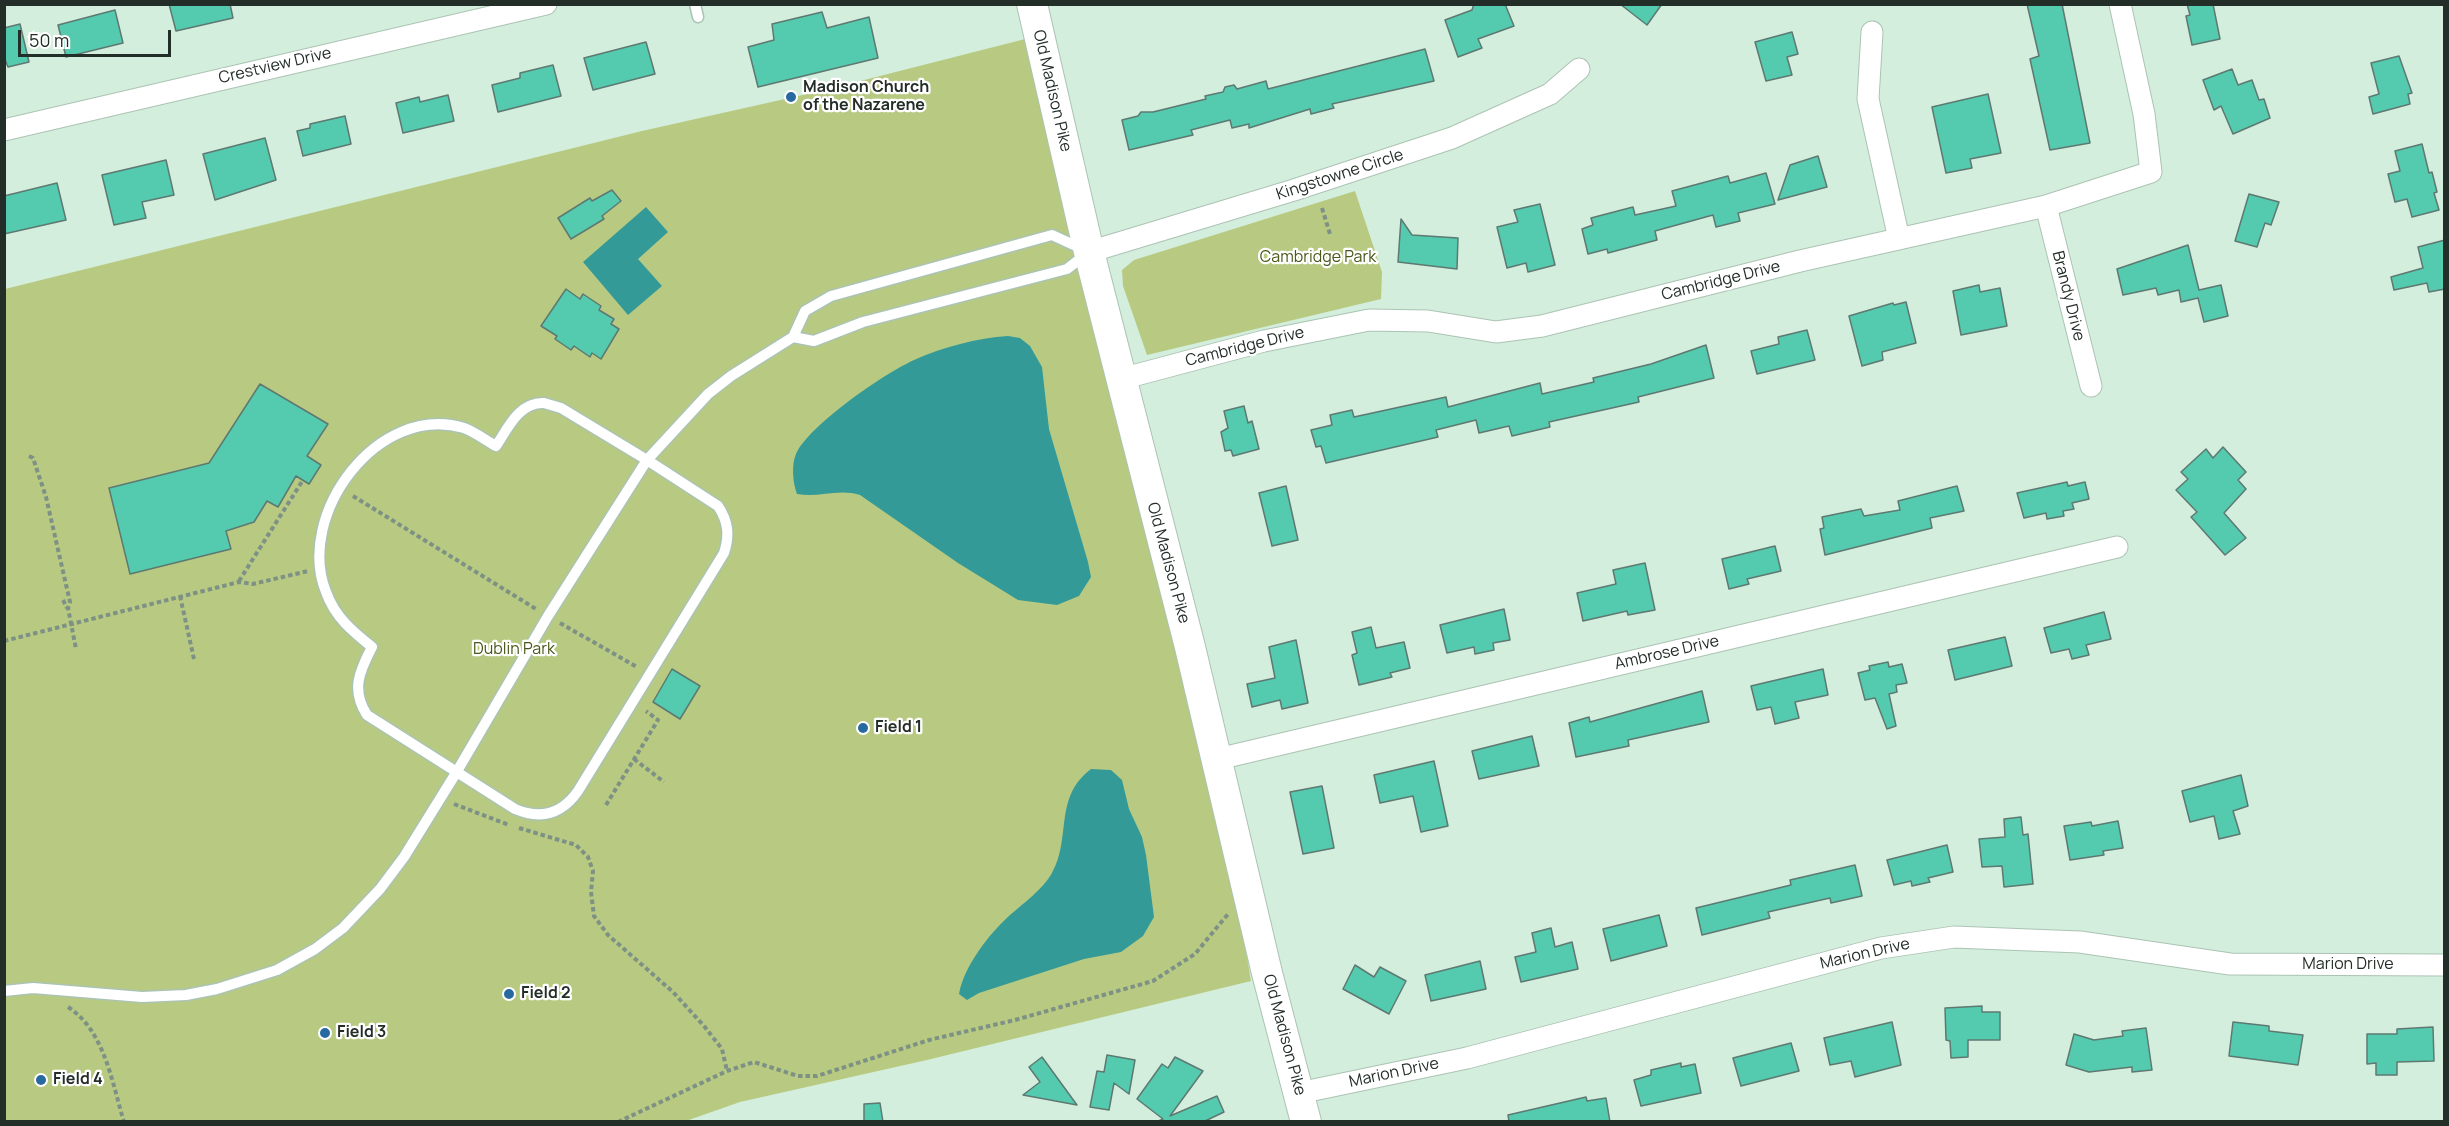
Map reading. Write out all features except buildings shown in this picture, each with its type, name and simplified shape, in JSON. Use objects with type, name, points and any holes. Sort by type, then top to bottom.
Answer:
[{"type":"main road","name":"Old Madison Pike","points":[[1032,4],[1120,379],[1218,759],[1267,974],[1306,1122]]},
{"type":"street","name":"Crestview Drive","points":[[4,130],[546,4]]},
{"type":"street","name":"Cambridge Drive","points":[[1120,379],[1264,341],[1369,320],[1428,321],[1496,332],[1542,326],[1899,239],[2046,206],[2151,172],[2144,114],[2120,4]]},
{"type":"street","points":[[1872,32],[1868,99],[1899,239]]},
{"type":"street","name":"Kingstowne Circle","points":[[1089,252],[1283,194],[1452,138],[1550,94],[1579,69]]},
{"type":"street","name":"Brandy Drive","points":[[2046,206],[2091,386]]},
{"type":"street","name":"Ambrose Drive","points":[[1218,759],[2117,547]]},
{"type":"street","name":"Marion Drive","points":[[1299,1093],[1467,1058],[1881,948],[1954,937],[2080,942],[2230,964],[2445,965]]},
{"type":"lane","points":[[695,4],[698,16]]},
{"type":"lane","points":[[4,991],[33,988],[142,997],[178,995],[234,985],[277,970],[322,944],[355,916],[404,857],[548,616],[647,460],[708,394],[731,376],[793,337],[805,311],[847,290],[1052,235],[1089,252],[1067,269],[863,322],[814,341],[793,337]]},
{"type":"lane","points":[[544,403],[561,408],[647,460],[718,506],[727,526],[724,553],[579,791],[563,808],[538,816],[523,813],[367,715],[359,700],[357,678],[372,648],[349,629],[336,613],[320,572],[323,528],[341,488],[369,451],[403,432],[429,426],[452,426],[473,432],[496,446],[518,413],[533,404],[544,403]]},
{"type":"path","points":[[1322,208],[1329,234]]},
{"type":"path","points":[[29,456],[33,458],[46,497],[70,602],[68,608]]},
{"type":"path","points":[[239,582],[303,480]]},
{"type":"path","points":[[351,505],[355,497]]},
{"type":"path","points":[[4,640],[239,582],[254,584],[305,571],[320,572]]},
{"type":"path","points":[[180,596],[194,659]]},
{"type":"path","points":[[63,600],[68,608],[76,649]]},
{"type":"path","points":[[634,759],[664,782]]},
{"type":"path","points":[[440,798],[523,830],[576,845],[588,857],[593,872],[591,892],[594,916],[608,935],[673,992],[704,1026],[722,1049],[727,1071]]},
{"type":"path","points":[[618,1122],[727,1071],[754,1062],[798,1076],[817,1076],[929,1040],[1015,1020],[1153,981],[1195,954],[1230,911]]},
{"type":"path","points":[[59,1007],[69,1007],[85,1021],[101,1046],[124,1122]]},
{"type":"green space","name":"Dublin Park","points":[[1033,37],[1229,846],[1251,981],[927,1060],[740,1102],[686,1121],[5,1121],[5,289],[642,131],[825,90]]},
{"type":"green space","name":"Cambridge Park","points":[[1355,191],[1382,272],[1381,299],[1147,355],[1123,286],[1122,270],[1134,260]]},
{"type":"water","points":[[646,207],[668,232],[638,259],[662,286],[628,315],[583,262]]},
{"type":"water","points":[[1008,336],[1020,338],[1030,346],[1042,367],[1049,429],[1091,577],[1079,596],[1057,605],[1018,600],[958,563],[860,495],[844,492],[797,494],[794,485],[794,458],[804,442],[831,415],[867,388],[914,360],[937,351],[972,341]]},
{"type":"water","points":[[1091,769],[1111,770],[1122,780],[1129,809],[1142,837],[1154,917],[1143,936],[1121,952],[1084,959],[979,993],[967,1000],[959,994],[966,973],[978,951],[1002,923],[1038,890],[1052,873],[1061,846],[1067,805],[1079,780]]},
{"type":"place","name":"Madison Church of the Nazarene","points":[[791,97]]},
{"type":"place","name":"Field 1","points":[[863,728]]},
{"type":"place","name":"Field 2","points":[[509,994]]},
{"type":"place","name":"Field 3","points":[[325,1033]]},
{"type":"place","name":"Field 4","points":[[41,1080]]}]
